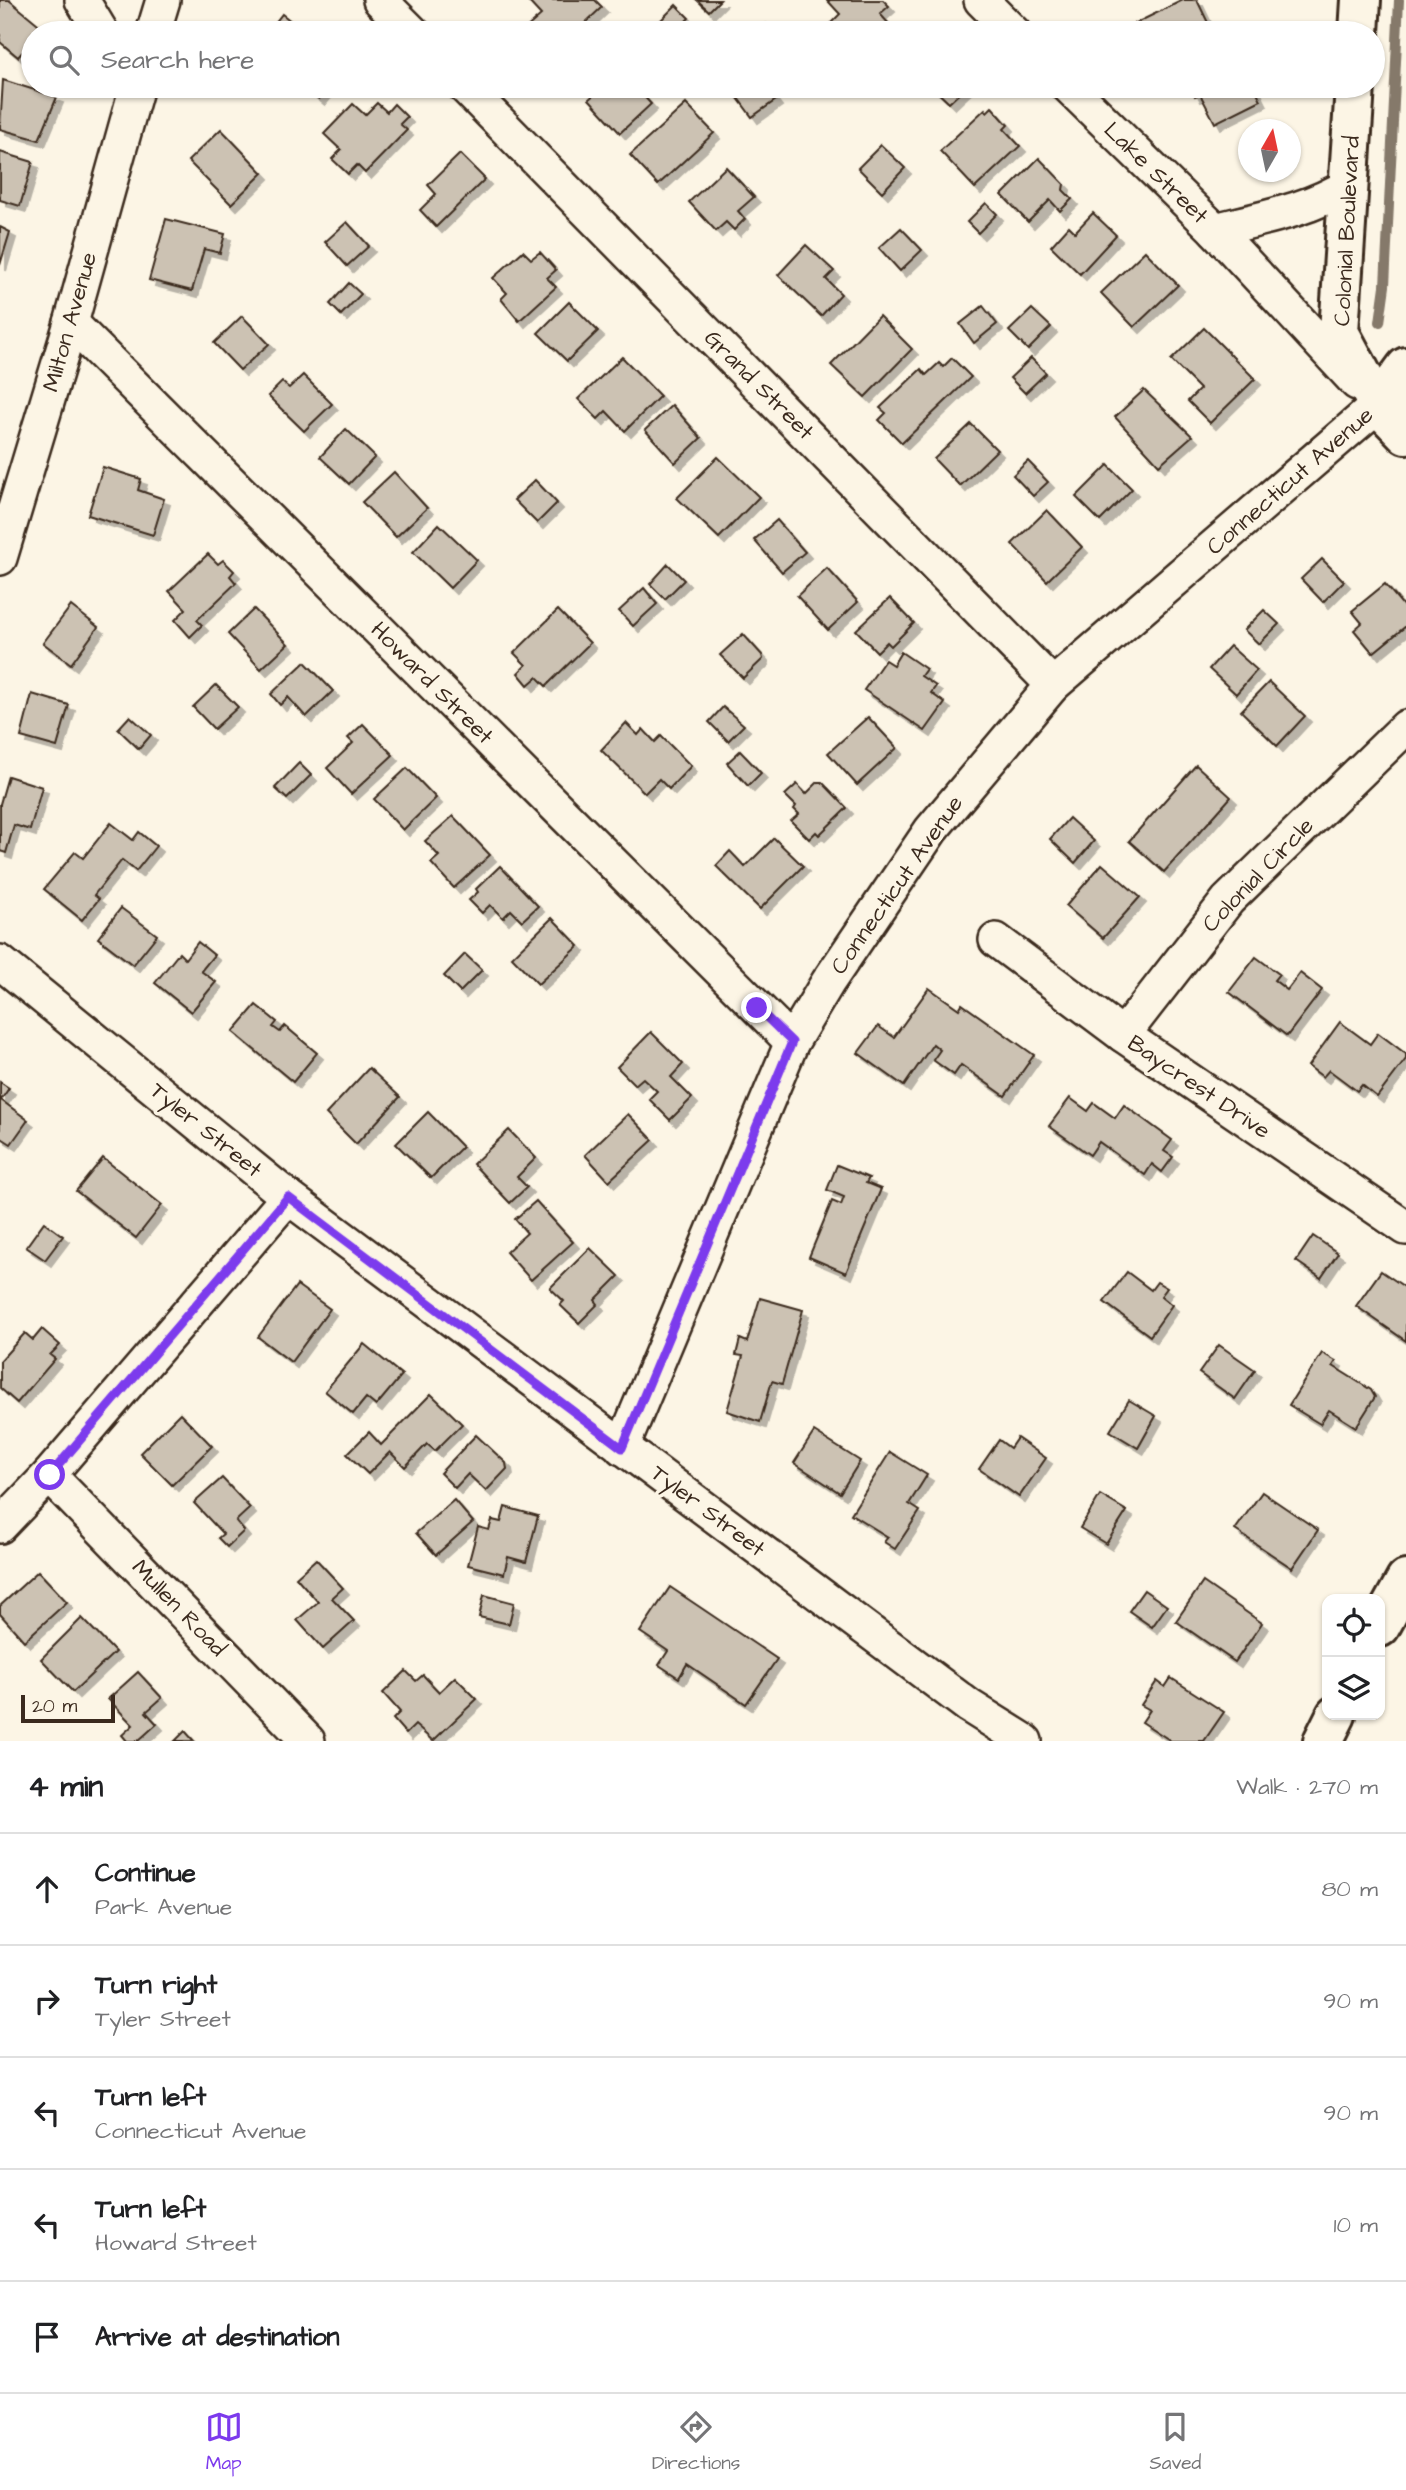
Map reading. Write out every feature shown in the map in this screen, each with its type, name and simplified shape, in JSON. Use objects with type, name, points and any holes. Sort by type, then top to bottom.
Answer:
[{"type":"street","points":[[82,0],[95,21]]},
{"type":"street","points":[[157,21],[163,0]]},
{"type":"street","points":[[380,0],[400,21]]},
{"type":"street","points":[[981,0],[1002,21]]},
{"type":"street","points":[[1360,21],[1361,0]]},
{"type":"street","points":[[123,98],[126,123]]},
{"type":"street","name":"Milton Avenue","points":[[0,558],[71,323],[133,98]]},
{"type":"street","name":"Grand Street","points":[[476,98],[1053,685]]},
{"type":"street","name":"Lake Street","points":[[1080,98],[1392,400],[1406,434]]},
{"type":"street","name":"Colonial Boulevard","points":[[1354,98],[1339,332],[1392,400]]},
{"type":"street","name":"Lake Street","points":[[1215,230],[1296,211],[1325,200],[1349,186]]},
{"type":"street","name":"Howard Street","points":[[71,323],[792,1042]]},
{"type":"street","points":[[1392,400],[1406,367]]},
{"type":"street","name":"Connecticut Avenue","points":[[622,1448],[792,1042],[828,982],[931,830],[1053,685],[1392,400]]},
{"type":"street","name":"Colonial Circle","points":[[1123,1035],[1228,901],[1406,727]]},
{"type":"street","name":"Baycrest Drive","points":[[996,940],[1123,1035],[1406,1228]]},
{"type":"street","name":"Tyler Street","points":[[0,962],[288,1197],[969,1706],[1025,1741]]},
{"type":"street","points":[[0,1526],[50,1475],[288,1197]]},
{"type":"street","name":"Mullen Road","points":[[50,1475],[308,1741]]},
{"type":"street","points":[[1385,1619],[1406,1580]]},
{"type":"street","points":[[1323,1741],[1334,1720]]},
{"type":"building","points":[[0,0],[9,0],[34,21],[21,21],[21,54],[18,57],[0,42]]},
{"type":"building","points":[[527,0],[595,0],[602,7],[587,21],[534,21],[541,15]]},
{"type":"building","points":[[697,0],[720,0],[709,11]]},
{"type":"building","points":[[827,0],[883,0],[889,6],[880,14],[886,21],[833,21],[840,14]]},
{"type":"building","points":[[1183,0],[1197,0],[1207,21],[1140,21]]},
{"type":"building","points":[[676,5],[689,18],[686,21],[660,21]]},
{"type":"building","points":[[282,14],[291,21],[276,21]]},
{"type":"building","points":[[3,80],[21,86],[21,98],[57,98],[39,140],[0,129]]},
{"type":"building","points":[[646,98],[651,104],[620,133],[589,99]]},
{"type":"building","points":[[738,98],[776,100],[752,117]]},
{"type":"building","points":[[1202,98],[1260,98],[1261,100],[1215,123]]},
{"type":"building","points":[[377,103],[387,112],[394,104],[407,117],[400,124],[407,130],[365,173],[357,165],[348,174],[332,159],[341,150],[324,134],[353,104],[365,115]]},
{"type":"building","points":[[686,104],[714,133],[658,185],[630,155]]},
{"type":"building","points":[[992,107],[1008,125],[1004,129],[1020,146],[975,188],[940,151],[985,109],[987,112]]},
{"type":"building","points":[[221,129],[263,173],[231,204],[188,161]]},
{"type":"building","points":[[881,145],[905,168],[882,192],[858,168]]},
{"type":"building","points":[[0,152],[33,162],[20,206],[0,200]]},
{"type":"building","points":[[460,154],[485,179],[436,227],[420,210],[436,194],[428,185]]},
{"type":"building","points":[[1039,158],[1064,184],[1063,190],[1072,199],[1060,211],[1050,200],[1028,222],[1002,195]]},
{"type":"building","points":[[726,167],[754,197],[738,211],[745,219],[734,230],[726,222],[716,231],[689,202]]},
{"type":"building","points":[[986,203],[997,214],[978,233],[967,222]]},
{"type":"building","points":[[1093,213],[1116,235],[1080,274],[1051,246],[1069,226],[1075,232]]},
{"type":"building","points":[[166,219],[225,234],[220,253],[204,249],[192,291],[149,280]]},
{"type":"building","points":[[347,222],[369,246],[347,266],[325,242]]},
{"type":"building","points":[[0,227],[10,232],[0,265]]},
{"type":"building","points":[[901,228],[922,250],[900,271],[879,248]]},
{"type":"building","points":[[806,245],[834,271],[826,279],[841,294],[821,316],[778,275]]},
{"type":"building","points":[[523,251],[531,259],[540,252],[556,270],[547,278],[556,287],[519,321],[501,299],[507,293],[493,278]]},
{"type":"building","points":[[1145,251],[1178,285],[1134,327],[1101,293]]},
{"type":"building","points":[[349,283],[361,294],[341,315],[330,304]]},
{"type":"building","points":[[569,302],[598,331],[567,361],[538,333]]},
{"type":"building","points":[[983,306],[997,324],[974,343],[960,324]]},
{"type":"building","points":[[1032,309],[1051,327],[1028,350],[1009,331]]},
{"type":"building","points":[[242,316],[269,344],[240,370],[214,343]]},
{"type":"building","points":[[879,316],[912,349],[865,397],[831,365]]},
{"type":"building","points":[[1204,328],[1255,379],[1210,423],[1188,401],[1200,389],[1171,360]]},
{"type":"building","points":[[622,357],[660,396],[625,431],[606,411],[598,419],[578,399]]},
{"type":"building","points":[[952,358],[971,377],[902,443],[879,420],[886,413],[880,408],[921,369],[926,375],[939,363],[943,367]]},
{"type":"building","points":[[1031,358],[1046,373],[1025,393],[1010,378]]},
{"type":"building","points":[[303,375],[332,404],[304,431],[268,396],[282,382],[289,388]]},
{"type":"building","points":[[1144,390],[1192,436],[1159,465],[1115,417]]},
{"type":"building","points":[[672,405],[701,438],[675,463],[645,430]]},
{"type":"building","points":[[971,424],[997,450],[960,486],[934,459]]},
{"type":"building","points":[[346,429],[375,457],[349,484],[320,457]]},
{"type":"building","points":[[718,457],[759,497],[719,538],[677,498]]},
{"type":"building","points":[[1028,461],[1048,482],[1033,496],[1013,475]]},
{"type":"building","points":[[1108,465],[1132,489],[1100,521],[1076,497]]},
{"type":"building","points":[[103,467],[141,479],[138,490],[164,499],[153,535],[88,515]]},
{"type":"building","points":[[394,472],[427,508],[396,537],[362,502]]},
{"type":"building","points":[[535,480],[557,503],[537,523],[514,500]]},
{"type":"building","points":[[1047,510],[1082,547],[1047,581],[1012,544]]},
{"type":"building","points":[[777,520],[805,552],[782,572],[754,540]]},
{"type":"building","points":[[439,524],[477,560],[450,588],[413,552]]},
{"type":"building","points":[[208,554],[218,564],[223,560],[234,571],[230,576],[236,583],[197,620],[202,625],[190,637],[175,620],[186,609],[169,591]]},
{"type":"building","points":[[1322,559],[1344,581],[1323,602],[1301,579]]},
{"type":"building","points":[[668,564],[684,580],[665,599],[650,584]]},
{"type":"building","points":[[827,568],[858,602],[828,630],[797,596]]},
{"type":"building","points":[[1385,584],[1406,609],[1406,626],[1373,653],[1354,630],[1362,623],[1352,611]]},
{"type":"building","points":[[644,588],[657,604],[633,626],[619,611]]},
{"type":"building","points":[[890,598],[914,623],[891,646],[887,642],[877,652],[856,630]]},
{"type":"building","points":[[71,606],[98,627],[71,664],[43,643]]},
{"type":"building","points":[[254,609],[288,644],[261,669],[228,634]]},
{"type":"building","points":[[558,610],[590,643],[546,686],[537,677],[528,685],[518,673],[526,665],[514,653]]},
{"type":"building","points":[[1264,610],[1279,624],[1259,644],[1244,630]]},
{"type":"building","points":[[743,634],[763,659],[743,678],[720,655]]},
{"type":"building","points":[[1230,646],[1257,670],[1236,694],[1209,669]]},
{"type":"building","points":[[901,652],[926,669],[921,676],[936,686],[931,693],[945,703],[925,731],[864,690],[885,660],[893,665]]},
{"type":"building","points":[[305,662],[333,691],[306,717],[288,697],[280,705],[271,694]]},
{"type":"building","points":[[1269,682],[1305,716],[1277,746],[1241,711]]},
{"type":"building","points":[[216,685],[238,707],[214,729],[193,707]]},
{"type":"building","points":[[32,694],[69,705],[57,747],[21,737]]},
{"type":"building","points":[[723,707],[744,725],[728,741],[709,722]]},
{"type":"building","points":[[130,716],[151,735],[139,749],[118,729]]},
{"type":"building","points":[[868,717],[897,748],[857,785],[828,753]]},
{"type":"building","points":[[626,723],[638,735],[643,729],[655,742],[661,736],[691,766],[669,789],[659,779],[645,793],[601,750]]},
{"type":"building","points":[[363,724],[393,755],[351,794],[327,768],[353,743],[348,738]]},
{"type":"building","points":[[740,751],[761,773],[748,786],[727,763]]},
{"type":"building","points":[[299,763],[311,775],[287,799],[275,788]]},
{"type":"building","points":[[1196,765],[1231,797],[1164,872],[1129,841]]},
{"type":"building","points":[[407,768],[436,798],[403,830],[374,799]]},
{"type":"building","points":[[8,776],[42,787],[30,830],[14,825],[6,853],[0,851],[0,804]]},
{"type":"building","points":[[818,782],[822,782],[847,808],[819,835],[816,832],[809,839],[791,821],[799,814],[794,809],[796,806],[785,795],[797,784],[806,794]]},
{"type":"building","points":[[453,816],[490,855],[454,888],[431,863],[439,856],[425,841]]},
{"type":"building","points":[[1069,818],[1094,841],[1075,863],[1050,839]]},
{"type":"building","points":[[111,823],[133,840],[139,832],[156,846],[136,871],[122,860],[94,895],[99,899],[82,920],[44,889],[75,852],[83,858]]},
{"type":"building","points":[[774,838],[803,866],[760,909],[716,866],[730,851],[745,867]]},
{"type":"building","points":[[1102,864],[1140,897],[1103,938],[1066,906]]},
{"type":"building","points":[[500,866],[538,906],[522,921],[511,910],[503,918],[490,905],[482,913],[469,900],[478,892],[476,889]]},
{"type":"building","points":[[121,908],[157,935],[133,965],[98,938]]},
{"type":"building","points":[[552,918],[579,946],[538,984],[512,957]]},
{"type":"building","points":[[198,942],[214,955],[201,971],[216,982],[191,1012],[155,983],[179,953],[185,959]]},
{"type":"building","points":[[465,954],[482,970],[460,992],[444,976]]},
{"type":"building","points":[[1256,957],[1279,974],[1274,980],[1287,990],[1300,973],[1322,990],[1287,1036],[1229,992]]},
{"type":"building","points":[[929,988],[959,1009],[962,1004],[1034,1055],[1005,1096],[961,1065],[954,1075],[933,1060],[940,1050],[933,1044],[904,1086],[858,1053],[878,1026],[894,1037]]},
{"type":"building","points":[[256,1005],[277,1022],[273,1027],[280,1032],[285,1026],[317,1053],[293,1082],[233,1032]]},
{"type":"building","points":[[1340,1022],[1370,1044],[1378,1033],[1406,1054],[1406,1059],[1377,1097],[1362,1085],[1357,1091],[1329,1070],[1323,1077],[1308,1066]]},
{"type":"building","points":[[651,1032],[683,1064],[671,1077],[692,1098],[670,1120],[649,1099],[657,1091],[643,1078],[635,1085],[617,1067]]},
{"type":"building","points":[[369,1068],[400,1097],[356,1144],[326,1114]]},
{"type":"building","points":[[0,1082],[9,1088],[1,1100],[28,1120],[11,1144],[0,1137]]},
{"type":"building","points":[[1070,1098],[1088,1111],[1094,1103],[1115,1118],[1124,1105],[1172,1140],[1164,1151],[1173,1157],[1162,1172],[1152,1164],[1145,1175],[1099,1142],[1090,1155],[1049,1126]]},
{"type":"building","points":[[428,1112],[462,1147],[431,1178],[396,1144]]},
{"type":"building","points":[[628,1114],[653,1140],[609,1181],[585,1155]]},
{"type":"building","points":[[509,1130],[536,1158],[517,1177],[527,1187],[510,1203],[473,1164]]},
{"type":"building","points":[[103,1158],[162,1205],[136,1238],[76,1191]]},
{"type":"building","points":[[837,1165],[869,1178],[866,1183],[881,1189],[846,1273],[809,1257],[832,1201],[841,1205],[844,1197],[827,1190]]},
{"type":"building","points":[[536,1201],[573,1242],[531,1280],[506,1252],[527,1233],[515,1219]]},
{"type":"building","points":[[44,1222],[63,1236],[45,1260],[26,1247]]},
{"type":"building","points":[[1313,1236],[1338,1253],[1321,1278],[1296,1261]]},
{"type":"building","points":[[590,1248],[619,1276],[595,1300],[598,1304],[579,1323],[560,1305],[564,1301],[550,1288]]},
{"type":"building","points":[[1381,1271],[1406,1288],[1406,1341],[1356,1306]]},
{"type":"building","points":[[1127,1272],[1151,1290],[1157,1282],[1167,1288],[1161,1296],[1172,1305],[1150,1336],[1104,1302]]},
{"type":"building","points":[[297,1285],[330,1309],[291,1362],[258,1337]]},
{"type":"building","points":[[760,1298],[803,1310],[782,1384],[772,1381],[760,1422],[727,1411],[743,1356],[736,1355],[740,1339],[747,1342]]},
{"type":"building","points":[[42,1329],[60,1345],[50,1355],[55,1359],[17,1403],[0,1388],[0,1361],[25,1333],[33,1340]]},
{"type":"building","points":[[364,1344],[402,1375],[376,1406],[366,1398],[353,1414],[325,1391]]},
{"type":"building","points":[[1219,1345],[1255,1370],[1235,1399],[1199,1373]]},
{"type":"building","points":[[1322,1353],[1336,1361],[1333,1366],[1371,1390],[1375,1397],[1356,1427],[1329,1410],[1320,1424],[1289,1405]]},
{"type":"building","points":[[431,1394],[462,1424],[435,1451],[427,1444],[405,1467],[390,1452],[368,1474],[347,1454],[369,1432],[381,1445]]},
{"type":"building","points":[[1129,1400],[1156,1416],[1138,1448],[1110,1431]]},
{"type":"building","points":[[180,1413],[212,1446],[172,1485],[140,1453]]},
{"type":"building","points":[[814,1432],[860,1461],[840,1493],[794,1463]]},
{"type":"building","points":[[476,1435],[506,1463],[507,1469],[486,1491],[468,1474],[455,1488],[440,1473]]},
{"type":"building","points":[[1017,1438],[1046,1458],[1019,1497],[979,1469],[999,1440],[1010,1448]]},
{"type":"building","points":[[890,1452],[927,1475],[909,1504],[920,1511],[895,1549],[884,1542],[888,1537],[851,1514]]},
{"type":"building","points":[[222,1478],[250,1508],[236,1521],[244,1531],[227,1547],[218,1538],[223,1534],[194,1503]]},
{"type":"building","points":[[1262,1492],[1318,1530],[1292,1568],[1235,1530]]},
{"type":"building","points":[[1100,1495],[1127,1511],[1106,1544],[1080,1528]]},
{"type":"building","points":[[454,1500],[473,1522],[436,1555],[416,1533]]},
{"type":"building","points":[[505,1507],[538,1516],[526,1562],[508,1557],[504,1574],[468,1565],[478,1527],[489,1530],[492,1520],[501,1522]]},
{"type":"building","points":[[316,1559],[343,1588],[332,1598],[354,1621],[323,1649],[297,1620],[318,1602],[296,1577]]},
{"type":"building","points":[[38,1571],[67,1602],[24,1641],[0,1614],[0,1606]]},
{"type":"building","points":[[1203,1582],[1262,1623],[1235,1662],[1176,1621]]},
{"type":"building","points":[[670,1587],[777,1659],[746,1704],[687,1664],[679,1678],[659,1665],[668,1651],[640,1632]]},
{"type":"building","points":[[1144,1590],[1167,1606],[1152,1627],[1129,1611]]},
{"type":"building","points":[[484,1595],[514,1603],[509,1624],[479,1617]]},
{"type":"building","points":[[82,1618],[115,1652],[73,1692],[41,1659]]},
{"type":"building","points":[[406,1671],[416,1681],[423,1675],[439,1692],[455,1677],[477,1699],[433,1741],[415,1725],[406,1734],[393,1719],[400,1712],[383,1693]]},
{"type":"building","points":[[138,1672],[162,1698],[146,1712],[157,1724],[138,1741],[127,1741],[122,1735],[133,1725],[108,1699]]},
{"type":"building","points":[[1171,1678],[1224,1712],[1204,1741],[1171,1741],[1142,1722],[1150,1710],[1141,1705],[1157,1681],[1165,1687]]},
{"type":"building","points":[[185,1731],[194,1741],[175,1741]]},
{"type":"waterway","points":[[1380,322],[1385,286],[1399,0]]},
{"type":"route","points":[[50,1475],[288,1197],[622,1448],[792,1042],[757,1008]]}]
